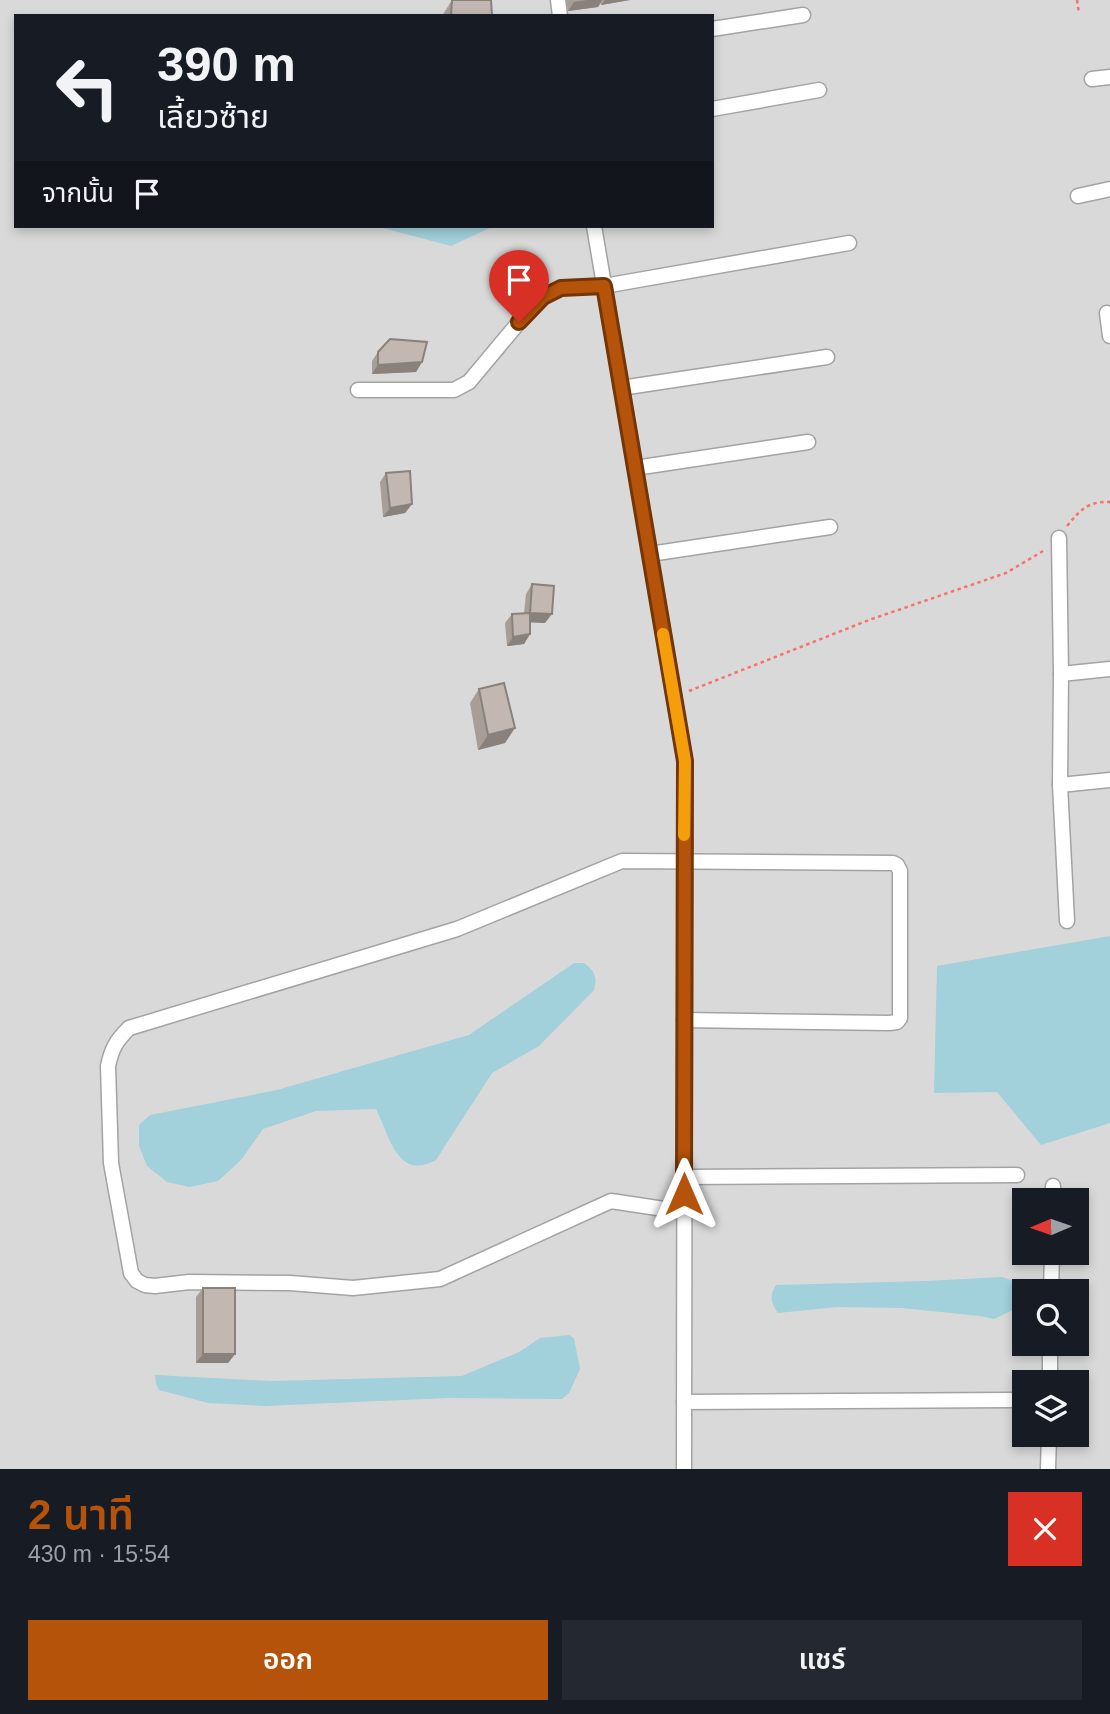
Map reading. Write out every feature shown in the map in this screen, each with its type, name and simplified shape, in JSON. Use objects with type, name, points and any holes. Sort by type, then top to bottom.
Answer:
[{"type":"street","points":[[714,29],[803,15]]},
{"type":"street","points":[[1092,79],[1110,77]]},
{"type":"street","points":[[714,109],[819,90]]},
{"type":"street","points":[[1078,196],[1110,189]]},
{"type":"street","points":[[594,228],[685,761],[684,1469]]},
{"type":"street","points":[[358,390],[454,390],[469,382],[543,297],[561,288],[604,286],[849,243]]},
{"type":"street","points":[[1107,313],[1110,336]]},
{"type":"street","points":[[621,388],[827,357]]},
{"type":"street","points":[[635,468],[808,442]]},
{"type":"street","points":[[650,554],[830,527]]},
{"type":"street","points":[[1059,538],[1060,785],[1067,921]]},
{"type":"street","points":[[1061,674],[1110,669]]},
{"type":"street","points":[[1060,785],[1110,780]]},
{"type":"street","points":[[684,1020],[897,1021],[900,1018],[900,871],[897,865],[622,861],[457,929],[129,1028],[117,1040],[108,1066],[111,1163],[131,1273],[137,1281],[145,1285],[234,1282],[353,1287],[440,1279],[611,1201],[684,1212]]},
{"type":"street","points":[[684,1177],[1017,1175]]},
{"type":"street","points":[[684,1402],[1011,1400]]},
{"type":"street","points":[[1048,1469],[1049,1447]]},
{"type":"path","points":[[1077,0],[1079,13]]},
{"type":"path","points":[[674,697],[869,620],[1006,573],[1049,548],[1079,511],[1094,502],[1110,502]]},
{"type":"shaded area","points":[[0,0],[1110,0],[1110,1469],[0,1469]]},
{"type":"water","points":[[383,228],[490,228],[451,246]]},
{"type":"water","points":[[1110,936],[1110,1123],[1041,1145],[997,1092],[934,1093],[937,966]]},
{"type":"water","points":[[574,963],[584,963],[593,971],[596,981],[594,990],[539,1046],[492,1073],[436,1160],[423,1165],[412,1165],[403,1160],[390,1142],[376,1109],[316,1111],[263,1129],[241,1160],[218,1181],[189,1187],[167,1182],[147,1166],[139,1146],[139,1125],[150,1115],[277,1090],[469,1035]]},
{"type":"water","points":[[1002,1277],[1012,1280],[1012,1310],[994,1319],[902,1308],[837,1307],[778,1313],[772,1300],[776,1285]]},
{"type":"water","points":[[569,1335],[574,1338],[580,1369],[569,1393],[562,1399],[448,1398],[265,1406],[208,1403],[159,1390],[155,1375],[271,1381],[462,1376],[519,1352],[540,1338]]},
{"type":"building","points":[[452,0],[491,0],[492,14],[451,14]]},
{"type":"building","points":[[390,339],[427,342],[422,362],[378,365],[378,352]]},
{"type":"building","points":[[410,471],[412,504],[390,508],[386,473]]},
{"type":"building","points":[[532,584],[554,586],[552,614],[530,613]]},
{"type":"building","points":[[530,613],[530,634],[513,637],[512,614]]},
{"type":"building","points":[[504,683],[515,728],[488,735],[479,689]]},
{"type":"building","points":[[203,1288],[235,1288],[235,1354],[203,1354]]},
{"type":"slow traffic","points":[[663,634],[685,761],[684,835]]},
{"type":"route","points":[[519,322],[543,297],[561,288],[604,286],[685,761],[684,1194]]}]
